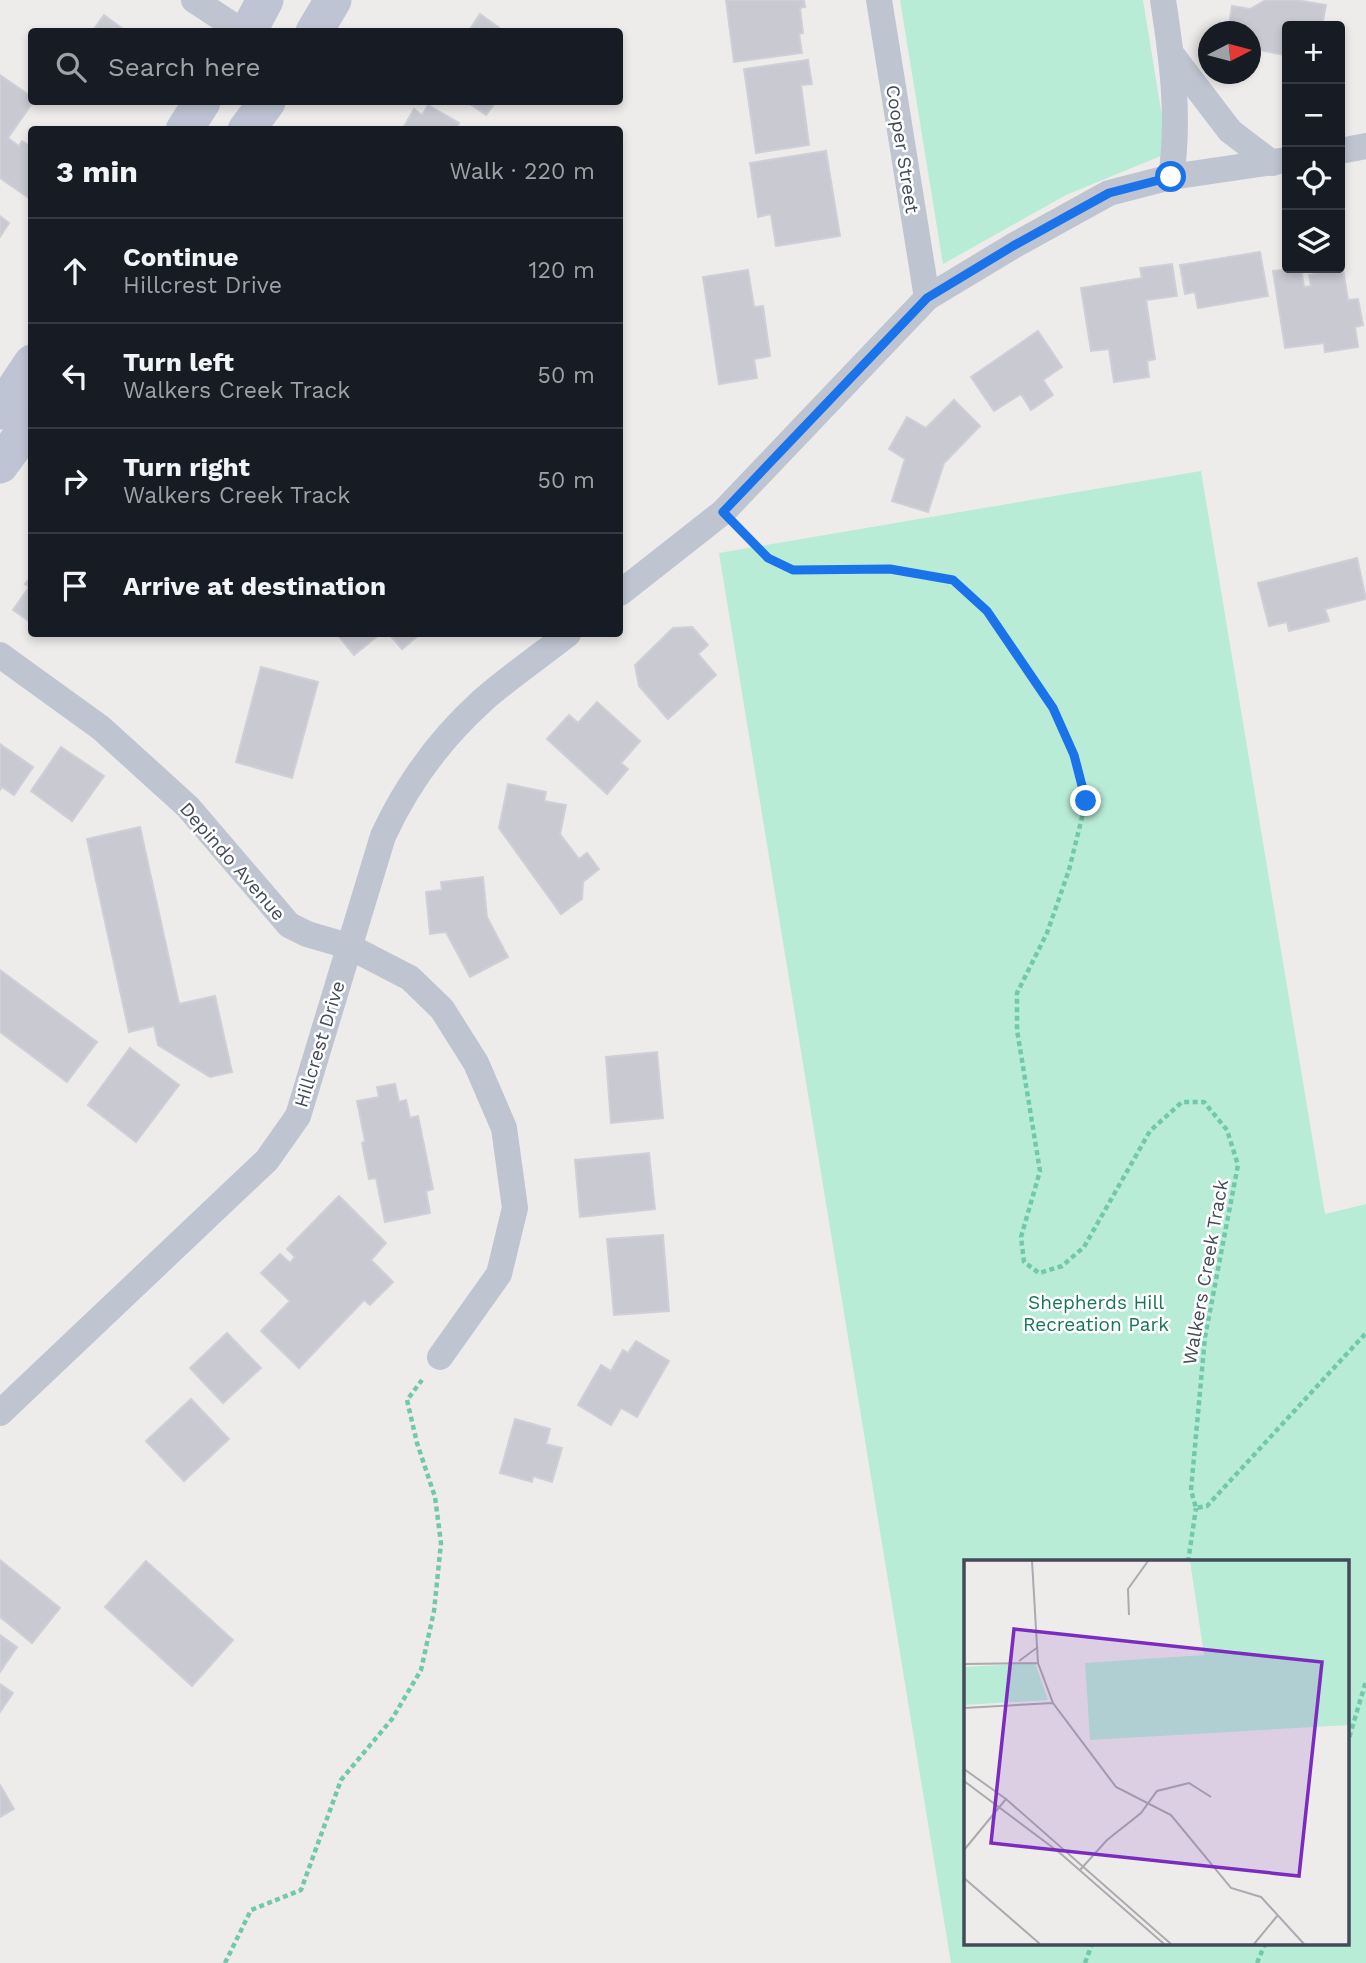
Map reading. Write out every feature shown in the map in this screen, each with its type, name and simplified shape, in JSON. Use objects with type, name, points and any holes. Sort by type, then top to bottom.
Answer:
[{"type":"main road","points":[[248,28],[265,0]]},
{"type":"main road","points":[[316,28],[333,0]]},
{"type":"main road","points":[[187,126],[200,105]]},
{"type":"main road","points":[[249,126],[265,105]]},
{"type":"main road","points":[[0,411],[28,369]]},
{"type":"main road","points":[[0,465],[28,426]]},
{"type":"street","points":[[194,0],[239,28]]},
{"type":"street","name":"Cooper Street","points":[[879,0],[927,298]]},
{"type":"street","points":[[1163,0],[1172,55],[1177,143],[1171,177]]},
{"type":"street","points":[[1172,55],[1230,131],[1280,161]]},
{"type":"street","points":[[1345,150],[1366,146]]},
{"type":"street","points":[[623,591],[723,512],[927,298],[1109,193],[1171,177],[1280,161]]},
{"type":"street","name":"Hillcrest Drive","points":[[0,1413],[268,1160],[298,1115],[383,836],[400,798],[436,749],[482,701],[564,637]]},
{"type":"street","name":"Depindo Avenue","points":[[0,655],[101,728],[188,807],[289,925],[307,934],[348,946],[410,978],[442,1009],[476,1063],[504,1128],[515,1208],[499,1274],[440,1357]]},
{"type":"path","name":"Walkers Creek Track","points":[[723,512],[768,558],[793,570],[890,569],[953,580],[987,611],[1053,708],[1074,755],[1086,801],[1069,870],[1047,933],[1017,993],[1017,1030],[1040,1171],[1021,1237],[1024,1262],[1039,1273],[1062,1266],[1084,1247],[1150,1131],[1182,1102],[1204,1102],[1227,1130],[1238,1165],[1205,1337],[1191,1490],[1196,1508]]},
{"type":"path","points":[[1188,1560],[1196,1508],[1206,1506],[1366,1334]]},
{"type":"path","points":[[225,1963],[251,1910],[301,1890],[341,1780],[392,1719],[421,1670],[434,1611],[441,1543],[435,1497],[417,1443],[407,1400],[440,1357]]},
{"type":"path","points":[[1348,1742],[1366,1681]]},
{"type":"path","points":[[1085,1963],[1091,1946]]},
{"type":"path","points":[[1257,1963],[1264,1946]]},
{"type":"green space","points":[[900,0],[1143,0],[1168,153],[1066,195],[943,264]]},
{"type":"green space","name":"Shepherds Hill Recreation Park","points":[[1201,471],[1325,1214],[1366,1204],[1366,1963],[951,1963],[719,553]]},
{"type":"building","points":[[726,0],[804,0],[805,7],[800,8],[803,33],[799,34],[802,53],[734,62]]},
{"type":"building","points":[[1266,0],[1296,0],[1326,5],[1323,21],[1282,21],[1282,55],[1261,50],[1261,21],[1230,21],[1232,6],[1250,9]]},
{"type":"building","points":[[480,14],[499,28],[471,28]]},
{"type":"building","points":[[104,15],[122,28],[95,28]]},
{"type":"building","points":[[808,60],[812,84],[801,85],[809,145],[756,153],[744,69]]},
{"type":"building","points":[[0,75],[28,94],[28,105],[31,105],[8,138],[19,146],[22,141],[28,145],[28,197],[0,178]]},
{"type":"building","points":[[428,105],[459,123],[458,126],[404,126],[414,109],[422,115]]},
{"type":"building","points":[[471,105],[494,105],[486,115]]},
{"type":"building","points":[[826,151],[840,236],[776,246],[771,214],[758,217],[750,163]]},
{"type":"building","points":[[0,216],[9,223],[0,237]]},
{"type":"building","points":[[1260,252],[1268,296],[1198,308],[1195,292],[1185,294],[1180,265]]},
{"type":"building","points":[[1172,264],[1177,296],[1146,300],[1155,359],[1147,361],[1149,377],[1114,382],[1109,349],[1091,351],[1081,288],[1142,278],[1140,268]]},
{"type":"building","points":[[748,270],[754,307],[763,306],[770,356],[754,359],[757,378],[719,384],[703,277]]},
{"type":"building","points":[[1273,271],[1302,273],[1304,287],[1311,286],[1309,275],[1344,273],[1348,300],[1358,299],[1363,325],[1355,327],[1358,347],[1325,352],[1324,343],[1285,348]]},
{"type":"building","points":[[1038,331],[1062,367],[1043,380],[1053,395],[1031,410],[1021,394],[994,411],[971,377]]},
{"type":"building","points":[[954,400],[980,426],[944,463],[928,512],[892,501],[905,459],[889,449],[907,417],[926,428]]},
{"type":"building","points":[[1357,558],[1366,599],[1325,609],[1329,621],[1289,631],[1287,622],[1269,626],[1258,583]]},
{"type":"building","points":[[28,588],[28,620],[13,610]]},
{"type":"building","points":[[692,627],[708,645],[698,654],[716,675],[668,719],[639,686],[635,665],[673,628]]},
{"type":"building","points":[[339,637],[376,637],[354,655]]},
{"type":"building","points":[[392,637],[416,637],[402,649]]},
{"type":"building","points":[[261,667],[318,682],[292,778],[236,762]]},
{"type":"building","points":[[597,702],[640,741],[621,763],[628,769],[607,794],[547,739],[569,715],[578,723]]},
{"type":"building","points":[[0,744],[33,767],[14,795],[2,787],[0,790]]},
{"type":"building","points":[[61,747],[104,776],[72,821],[31,791]]},
{"type":"building","points":[[508,784],[546,792],[544,801],[566,805],[560,834],[579,859],[587,853],[599,869],[583,882],[582,899],[561,914],[499,828]]},
{"type":"building","points":[[140,827],[179,1004],[215,996],[232,1072],[210,1077],[158,1045],[154,1026],[129,1032],[87,839]]},
{"type":"building","points":[[483,877],[487,917],[508,957],[470,977],[446,932],[430,934],[426,892],[442,890],[441,882]]},
{"type":"building","points":[[0,970],[97,1042],[67,1082],[0,1032]]},
{"type":"building","points":[[130,1048],[179,1085],[136,1142],[88,1105]]},
{"type":"building","points":[[657,1052],[663,1118],[611,1123],[606,1057]]},
{"type":"building","points":[[395,1084],[399,1102],[406,1100],[410,1118],[418,1116],[433,1189],[426,1191],[430,1213],[385,1222],[376,1178],[369,1179],[357,1101],[379,1097],[377,1087]]},
{"type":"building","points":[[649,1153],[655,1209],[580,1217],[575,1160]]},
{"type":"building","points":[[339,1196],[386,1243],[371,1260],[393,1282],[370,1305],[364,1300],[299,1368],[261,1331],[290,1301],[261,1273],[280,1254],[290,1263],[295,1257],[287,1249]]},
{"type":"building","points":[[663,1235],[669,1311],[614,1315],[607,1239]]},
{"type":"building","points":[[227,1333],[261,1368],[223,1403],[190,1368]]},
{"type":"building","points":[[636,1341],[669,1361],[637,1417],[621,1408],[611,1425],[578,1405],[601,1365],[611,1371],[623,1350],[628,1353]]},
{"type":"building","points":[[191,1399],[229,1439],[184,1481],[146,1441]]},
{"type":"building","points":[[515,1419],[550,1429],[546,1444],[562,1448],[552,1482],[533,1476],[532,1482],[500,1473]]},
{"type":"building","points":[[0,1560],[60,1608],[32,1643],[0,1617]]},
{"type":"building","points":[[146,1561],[233,1640],[192,1686],[105,1607]]},
{"type":"building","points":[[0,1635],[17,1647],[0,1672]]},
{"type":"building","points":[[0,1684],[13,1693],[0,1712]]},
{"type":"building","points":[[0,1785],[14,1809],[0,1817]]},
{"type":"route","points":[[1086,801],[1074,755],[1053,708],[987,611],[953,580],[890,569],[793,570],[768,558],[723,512],[927,298],[1109,193],[1171,177]]}]
